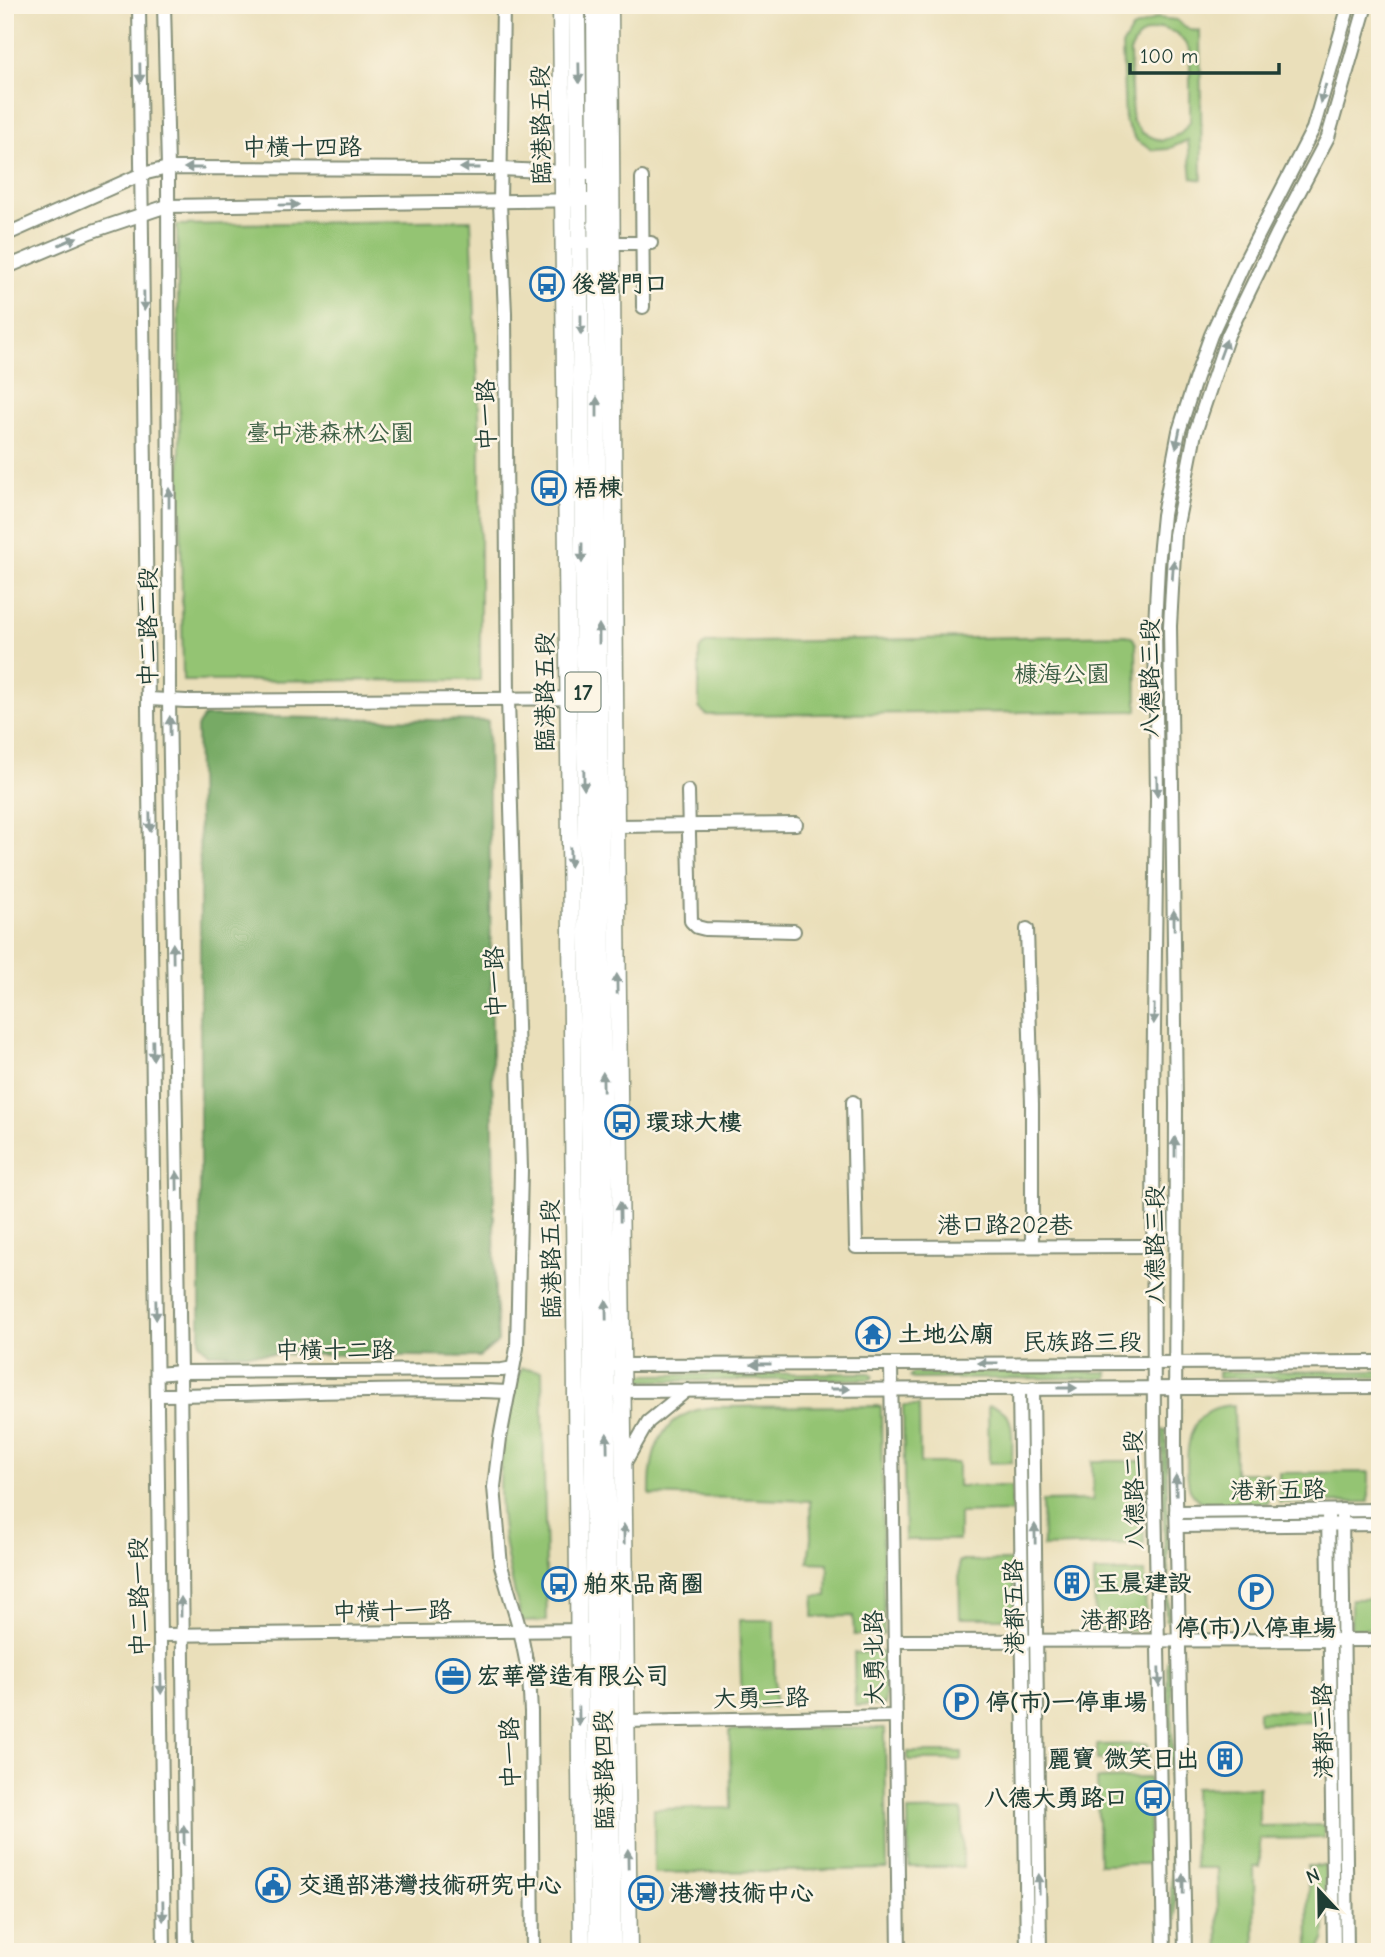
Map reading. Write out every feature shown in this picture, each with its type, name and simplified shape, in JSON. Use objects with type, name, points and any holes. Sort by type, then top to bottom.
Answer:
[{"type":"main road","name":"臨港路五段","points":[[561,5],[588,174]]},
{"type":"main road","name":"臨港路五段","points":[[577,5],[589,200],[591,698],[599,1378]]},
{"type":"main road","name":"臨港路五段","points":[[595,5],[588,174],[599,1378]]},
{"type":"main road","name":"臨港路五段","points":[[588,174],[610,5]]},
{"type":"main road","name":"臨港路五段","points":[[591,698],[616,826],[599,1378]]},
{"type":"main road","name":"臨港路四段","points":[[582,1952],[602,1630],[623,1464],[599,1378]]},
{"type":"main road","name":"臨港路四段","points":[[599,1378],[602,1630],[613,1952]]},
{"type":"main road","name":"臨港路四段","points":[[598,1952],[602,1630],[599,1378]]},
{"type":"main road","name":"臨港路四段","points":[[602,1630],[626,1721],[629,1952]]},
{"type":"street","name":"中二路二段","points":[[139,5],[155,1241]]},
{"type":"street","name":"中二路二段","points":[[164,5],[168,168],[169,700],[178,1249]]},
{"type":"street","name":"中一路","points":[[503,5],[499,203],[507,415],[508,698],[521,1170],[517,1348],[494,1487],[502,1566],[529,1675],[533,1952]]},
{"type":"street","name":"八德路三段","points":[[1155,1363],[1155,626],[1163,515],[1179,431],[1211,335],[1244,263],[1313,129],[1349,5]]},
{"type":"street","name":"八德路三段","points":[[1175,1388],[1176,1103],[1170,626],[1175,535],[1183,488],[1205,400],[1228,335],[1328,137],[1366,5]]},
{"type":"street","points":[[1313,129],[1328,137]]},
{"type":"street","name":"中橫十四路","points":[[5,235],[142,174],[168,168],[501,169],[588,174]]},
{"type":"street","points":[[642,178],[647,243],[643,307]]},
{"type":"street","points":[[5,268],[90,232],[167,206],[589,200]]},
{"type":"street","points":[[589,243],[647,243]]},
{"type":"street","points":[[1155,626],[1170,626]]},
{"type":"street","points":[[149,699],[591,698]]},
{"type":"street","points":[[688,791],[690,916],[694,924],[701,929],[710,930],[794,932]]},
{"type":"street","points":[[616,826],[796,824]]},
{"type":"street","points":[[1027,929],[1032,1104],[1032,1246]]},
{"type":"street","name":"港口路202巷","points":[[853,1102],[856,1247],[1155,1246]]},
{"type":"street","name":"中二路一段","points":[[155,1241],[164,1952]]},
{"type":"street","name":"中二路一段","points":[[178,1249],[186,1952]]},
{"type":"street","name":"民族路三段","points":[[599,1378],[891,1364],[1380,1362]]},
{"type":"street","name":"八德路二段","points":[[1155,1363],[1164,1952]]},
{"type":"street","name":"大勇北路","points":[[891,1364],[899,1952]]},
{"type":"street","name":"中橫十二路","points":[[157,1374],[513,1368]]},
{"type":"street","name":"民族路三段","points":[[599,1378],[687,1390],[1380,1387]]},
{"type":"street","name":"港都五路","points":[[1026,1388],[1029,1641],[1027,1952]]},
{"type":"street","name":"八德路二段","points":[[1175,1388],[1185,1952]]},
{"type":"street","points":[[623,1464],[649,1421],[687,1390]]},
{"type":"street","name":"中橫十二路","points":[[157,1395],[509,1392]]},
{"type":"street","name":"港新五路","points":[[1177,1519],[1335,1517],[1380,1510]]},
{"type":"street","name":"港新五路","points":[[1335,1517],[1380,1524]]},
{"type":"street","name":"港都三路","points":[[1335,1517],[1348,1952]]},
{"type":"street","name":"中橫十一路","points":[[160,1635],[602,1630]]},
{"type":"street","name":"港都路","points":[[895,1641],[1380,1640]]},
{"type":"street","name":"港都五路","points":[[1029,1641],[1040,1952]]},
{"type":"street","name":"港都三路","points":[[1334,1952],[1337,1641]]},
{"type":"street","name":"大勇二路","points":[[626,1721],[896,1716]]},
{"type":"green space","points":[[1157,18],[1176,20],[1190,30],[1200,31],[1202,180],[1192,178],[1188,140],[1168,149],[1153,150],[1137,141],[1125,121],[1122,46],[1132,29]],"holes":[[[1161,28],[1177,33],[1190,49],[1190,122],[1180,134],[1161,141],[1142,133],[1132,120],[1130,52],[1137,39],[1145,33]]]},
{"type":"green space","name":"臺中港森林公園","points":[[471,220],[480,436],[480,680],[183,681],[177,225]]},
{"type":"green space","name":"槺海公園","points":[[1126,635],[1133,638],[1136,644],[1137,711],[707,715],[699,708],[699,651],[708,643]]},
{"type":"green space","points":[[204,716],[488,721],[495,1296],[498,1342],[479,1357],[209,1353],[200,1343],[200,871],[197,727]]},
{"type":"green space","points":[[522,1368],[542,1371],[547,1621],[522,1622],[511,1579],[501,1513],[503,1446]]},
{"type":"green space","points":[[1380,1371],[1380,1377],[1218,1378],[1218,1372]]},
{"type":"green space","points":[[1108,1372],[1108,1378],[910,1377],[913,1373]]},
{"type":"green space","points":[[870,1373],[873,1376],[871,1379],[640,1381],[640,1375]]},
{"type":"green space","points":[[1234,1405],[1235,1473],[1268,1473],[1268,1503],[1204,1503],[1191,1492],[1187,1454],[1192,1432],[1202,1416],[1210,1410]]},
{"type":"green space","points":[[881,1406],[884,1635],[854,1635],[853,1616],[813,1617],[814,1596],[827,1596],[828,1563],[808,1562],[811,1538],[810,1501],[650,1495],[652,1462],[662,1435],[682,1416],[697,1410],[715,1407]]},
{"type":"green space","points":[[903,1406],[919,1406],[920,1463],[958,1463],[958,1486],[1012,1486],[1012,1512],[959,1513],[959,1540],[905,1540]]},
{"type":"green space","points":[[988,1406],[998,1408],[1009,1418],[1012,1462],[989,1463]]},
{"type":"green space","points":[[1027,1421],[1030,1622],[1025,1423]]},
{"type":"green space","points":[[1162,1430],[1166,1430],[1169,1622],[1166,1620]]},
{"type":"green space","points":[[1092,1461],[1142,1461],[1144,1544],[1043,1547],[1042,1501],[1093,1500]]},
{"type":"green space","points":[[1369,1472],[1369,1502],[1279,1503],[1279,1473]]},
{"type":"green space","points":[[1309,1516],[1308,1519],[1199,1519],[1200,1517]]},
{"type":"green space","points":[[959,1561],[1013,1561],[1014,1618],[960,1618]]},
{"type":"green space","points":[[1094,1572],[1145,1572],[1146,1630],[1095,1630]]},
{"type":"green space","points":[[1351,1599],[1380,1599],[1380,1629],[1351,1629]]},
{"type":"green space","points":[[739,1620],[774,1620],[775,1707],[742,1708]]},
{"type":"green space","points":[[884,1652],[885,1705],[855,1706],[854,1653]]},
{"type":"green space","points":[[1170,1658],[1176,1928],[1172,1928],[1167,1661]]},
{"type":"green space","points":[[1029,1659],[1031,1659],[1033,1943]]},
{"type":"green space","points":[[1336,1659],[1338,1660],[1340,1946],[1339,1944]]},
{"type":"green space","points":[[1323,1710],[1323,1722],[1258,1723],[1258,1711]]},
{"type":"green space","points":[[885,1728],[887,1869],[654,1873],[654,1809],[731,1808],[730,1730]]},
{"type":"green space","points":[[1148,1744],[1149,1760],[1097,1760],[1097,1745]]},
{"type":"green space","points":[[908,1752],[962,1752],[962,1760],[908,1760]]},
{"type":"green space","points":[[1149,1778],[1150,1864],[1099,1864],[1097,1779]]},
{"type":"green space","points":[[1259,1787],[1259,1826],[1324,1825],[1324,1838],[1260,1839],[1260,1867],[1254,1867],[1255,1952],[1219,1952],[1217,1868],[1195,1868],[1194,1788]]},
{"type":"green space","points":[[962,1810],[963,1867],[909,1867],[908,1811]]},
{"type":"green space","points":[[1308,1866],[1325,1866],[1325,1938],[1319,1951],[1309,1952]]},
{"type":"place","name":"後營門口","points":[[547,284]]},
{"type":"place","name":"梧棟","points":[[549,488]]},
{"type":"place","name":"環球大樓","points":[[622,1122]]},
{"type":"place","name":"土地公廟","points":[[873,1334]]},
{"type":"place","name":"玉晨建設","points":[[1072,1583]]},
{"type":"place","name":"舶來品商圈","points":[[559,1584]]},
{"type":"place","name":"停(市)八停車場","points":[[1256,1592]]},
{"type":"place","name":"宏華營造有限公司","points":[[453,1676]]},
{"type":"place","name":"停(市)一停車場","points":[[961,1702]]},
{"type":"place","name":"麗寶 微笑日出","points":[[1225,1759]]},
{"type":"place","name":"八德大勇路口","points":[[1153,1798]]},
{"type":"place","name":"交通部港灣技術研究中心","points":[[273,1885]]},
{"type":"place","name":"港灣技術中心","points":[[646,1893]]}]
